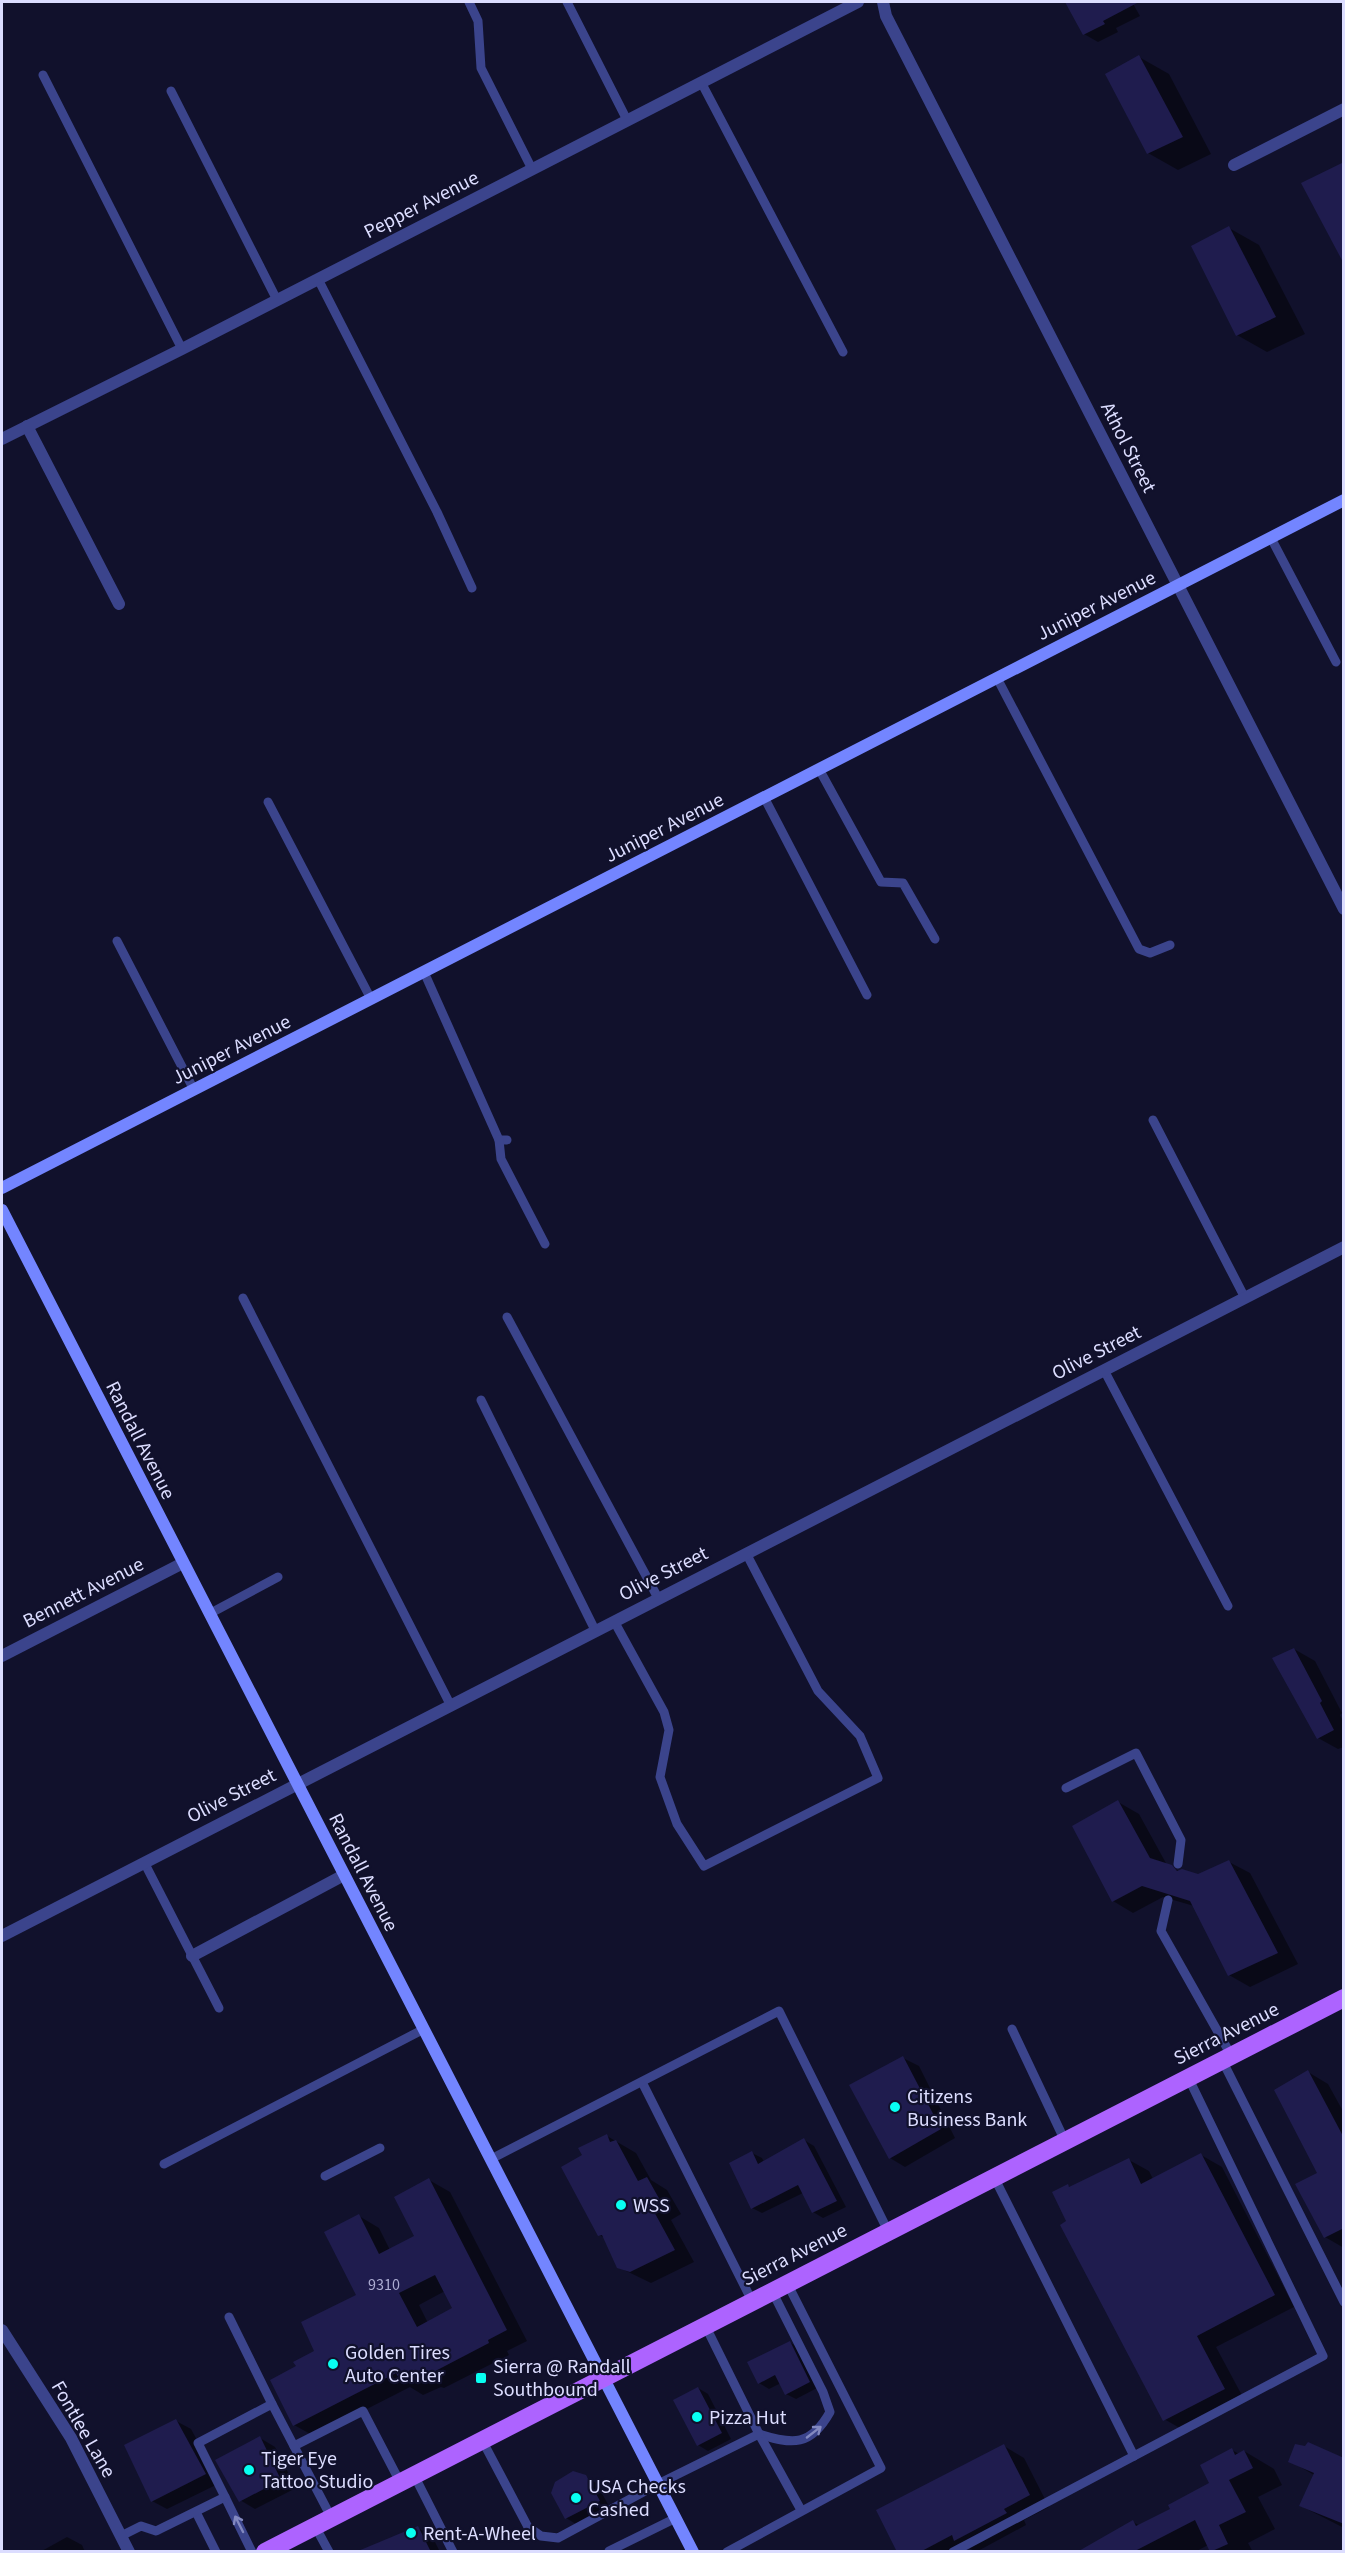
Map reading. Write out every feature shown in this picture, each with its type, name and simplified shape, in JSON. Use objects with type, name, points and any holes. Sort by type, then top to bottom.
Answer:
[{"type":"main road","name":"Sierra Avenue","points":[[265,2552],[287,2546],[323,2522],[1344,1998]]},
{"type":"street","name":"Pepper Avenue","points":[[2,439],[858,2]]},
{"type":"street","name":"Athol Street","points":[[884,2],[892,26],[1344,909]]},
{"type":"street","points":[[1234,165],[1344,109]]},
{"type":"street","points":[[27,426],[119,604]]},
{"type":"street","name":"Juniper Avenue","points":[[2,1188],[1344,500]]},
{"type":"street","name":"Randall Avenue","points":[[2,1210],[693,2552]]},
{"type":"street","name":"Olive Street","points":[[2,1936],[1344,1247]]},
{"type":"street","name":"Bennett Avenue","points":[[2,1656],[183,1563]]},
{"type":"street","points":[[192,1956],[344,1875]]},
{"type":"street","name":"Fontlee Lane","points":[[2,2330],[71,2438],[129,2552]]},
{"type":"lane","points":[[469,2],[478,21],[481,68],[532,169]]},
{"type":"lane","points":[[567,2],[627,120]]},
{"type":"lane","points":[[43,75],[182,349]]},
{"type":"lane","points":[[701,82],[843,352]]},
{"type":"lane","points":[[171,91],[278,300]]},
{"type":"lane","points":[[318,279],[437,512],[472,588]]},
{"type":"lane","points":[[1271,538],[1336,662]]},
{"type":"lane","points":[[997,678],[1139,949],[1150,953],[1170,945]]},
{"type":"lane","points":[[819,769],[881,882],[903,883],[935,939]]},
{"type":"lane","points":[[764,797],[867,995]]},
{"type":"lane","points":[[268,802],[371,999]]},
{"type":"lane","points":[[117,941],[194,1090]]},
{"type":"lane","points":[[424,972],[503,1140],[501,1159],[545,1244]]},
{"type":"lane","points":[[1153,1120],[1245,1298]]},
{"type":"lane","points":[[243,1298],[450,1704]]},
{"type":"lane","points":[[507,1317],[658,1598]]},
{"type":"lane","points":[[1104,1370],[1228,1606]]},
{"type":"lane","points":[[481,1400],[595,1630]]},
{"type":"lane","points":[[614,1621],[664,1712],[669,1730],[660,1778],[677,1824],[704,1866],[878,1778],[860,1736],[818,1691],[746,1553]]},
{"type":"lane","points":[[209,1614],[278,1577]]},
{"type":"lane","points":[[1066,1788],[1136,1753],[1181,1840],[1178,1864]]},
{"type":"lane","points":[[144,1862],[219,2008]]},
{"type":"lane","points":[[1168,1899],[1161,1931],[1227,2057],[1344,2301]]},
{"type":"lane","points":[[491,2159],[779,2011],[888,2231]]},
{"type":"lane","points":[[164,2164],[424,2030]]},
{"type":"lane","points":[[1012,2030],[1065,2140]]},
{"type":"lane","points":[[953,2552],[1323,2356],[1188,2077]]},
{"type":"lane","points":[[642,2082],[752,2301]]},
{"type":"lane","points":[[325,2176],[380,2148]]},
{"type":"lane","points":[[994,2177],[1134,2456]]},
{"type":"lane","points":[[482,2440],[528,2527],[542,2536],[558,2538],[658,2484],[759,2434],[785,2442],[806,2439],[823,2425],[830,2412],[779,2287]]},
{"type":"lane","points":[[728,2552],[880,2468],[779,2287]]},
{"type":"lane","points":[[229,2317],[294,2446],[323,2522],[329,2552]]},
{"type":"lane","points":[[705,2325],[759,2434],[801,2510]]},
{"type":"lane","points":[[252,2552],[198,2443],[272,2404]]},
{"type":"lane","points":[[294,2446],[363,2411],[453,2552]]},
{"type":"lane","points":[[121,2536],[141,2526],[156,2531],[225,2497]]},
{"type":"lane","points":[[196,2512],[216,2552]]},
{"type":"lane","points":[[609,2551],[676,2518]]},
{"type":"building","points":[[1065,2],[1139,2],[1103,21],[1105,24],[1083,35]]},
{"type":"building","points":[[1139,55],[1183,137],[1147,154],[1105,74]]},
{"type":"building","points":[[1344,162],[1344,264],[1301,183]]},
{"type":"building","points":[[1229,226],[1276,317],[1236,336],[1191,246]]},
{"type":"building","points":[[1294,1648],[1322,1701],[1320,1703],[1334,1730],[1317,1739],[1272,1658]]},
{"type":"building","points":[[1118,1800],[1150,1858],[1172,1865],[1177,1871],[1182,1869],[1198,1874],[1229,1860],[1278,1953],[1228,1976],[1190,1901],[1142,1886],[1112,1902],[1072,1826]]},
{"type":"building","name":"Citizens Business Bank","points":[[903,2056],[941,2129],[889,2159],[849,2085]]},
{"type":"building","points":[[1308,2070],[1344,2138],[1344,2228],[1324,2238],[1295,2184],[1317,2173],[1274,2090]]},
{"type":"building","name":"WSS","points":[[607,2134],[610,2142],[616,2140],[638,2181],[647,2177],[661,2202],[652,2208],[675,2250],[630,2272],[617,2268],[602,2235],[598,2236],[561,2167],[582,2155],[578,2148]]},
{"type":"building","points":[[804,2138],[837,2201],[812,2213],[798,2185],[751,2209],[729,2163],[752,2151],[758,2164]]},
{"type":"building","points":[[1201,2153],[1275,2295],[1197,2336],[1225,2389],[1163,2421],[1060,2225],[1066,2221],[1052,2192],[1068,2184],[1069,2187],[1129,2158],[1141,2184]]},
{"type":"building","points":[[429,2178],[507,2330],[488,2340],[489,2343],[422,2378],[421,2375],[402,2384],[396,2373],[293,2426],[270,2380],[296,2366],[293,2362],[314,2351],[301,2322],[356,2295],[324,2232],[359,2214],[379,2254],[414,2236],[394,2197]],"holes":[[[435,2275],[452,2308],[417,2327],[399,2293]]]},
{"type":"building","points":[[790,2341],[810,2382],[785,2395],[775,2375],[758,2384],[747,2362]]},
{"type":"building","name":"Pizza Hut","points":[[698,2387],[722,2433],[697,2446],[673,2400]]},
{"type":"building","points":[[176,2419],[206,2474],[151,2502],[124,2445]]},
{"type":"building","name":"Tiger Eye Tattoo Studio","points":[[260,2436],[281,2480],[239,2502],[215,2460]]},
{"type":"building","points":[[1308,2442],[1344,2458],[1344,2524],[1299,2506],[1314,2473],[1288,2462],[1295,2444],[1305,2446]]},
{"type":"building","points":[[1004,2444],[1030,2495],[1004,2509],[1007,2513],[954,2541],[952,2535],[920,2552],[897,2552],[876,2510]]},
{"type":"building","points":[[1232,2448],[1235,2455],[1244,2450],[1253,2468],[1229,2480],[1246,2512],[1219,2525],[1228,2544],[1210,2552],[1195,2520],[1133,2552],[1077,2552],[1133,2520],[1136,2526],[1170,2509],[1168,2505],[1209,2483],[1200,2465]]},
{"type":"building","name":"USA Checks Cashed","points":[[573,2471],[586,2475],[600,2501],[565,2519],[551,2493],[555,2482]]},
{"type":"building","name":"Rent-A-Wheel","points":[[418,2526],[431,2552],[358,2552],[358,2551]]},
{"type":"place","name":"Citizens Business Bank","points":[[895,2107]]},
{"type":"place","name":"WSS","points":[[621,2205]]},
{"type":"place","name":"Golden Tires Auto Center","points":[[333,2364]]},
{"type":"place","name":"Sierra @ Randall Southbound","points":[[481,2378]]},
{"type":"place","name":"Pizza Hut","points":[[697,2417]]},
{"type":"place","name":"Tiger Eye Tattoo Studio","points":[[249,2470]]},
{"type":"place","name":"USA Checks Cashed","points":[[576,2498]]},
{"type":"place","name":"Rent-A-Wheel","points":[[411,2533]]}]
